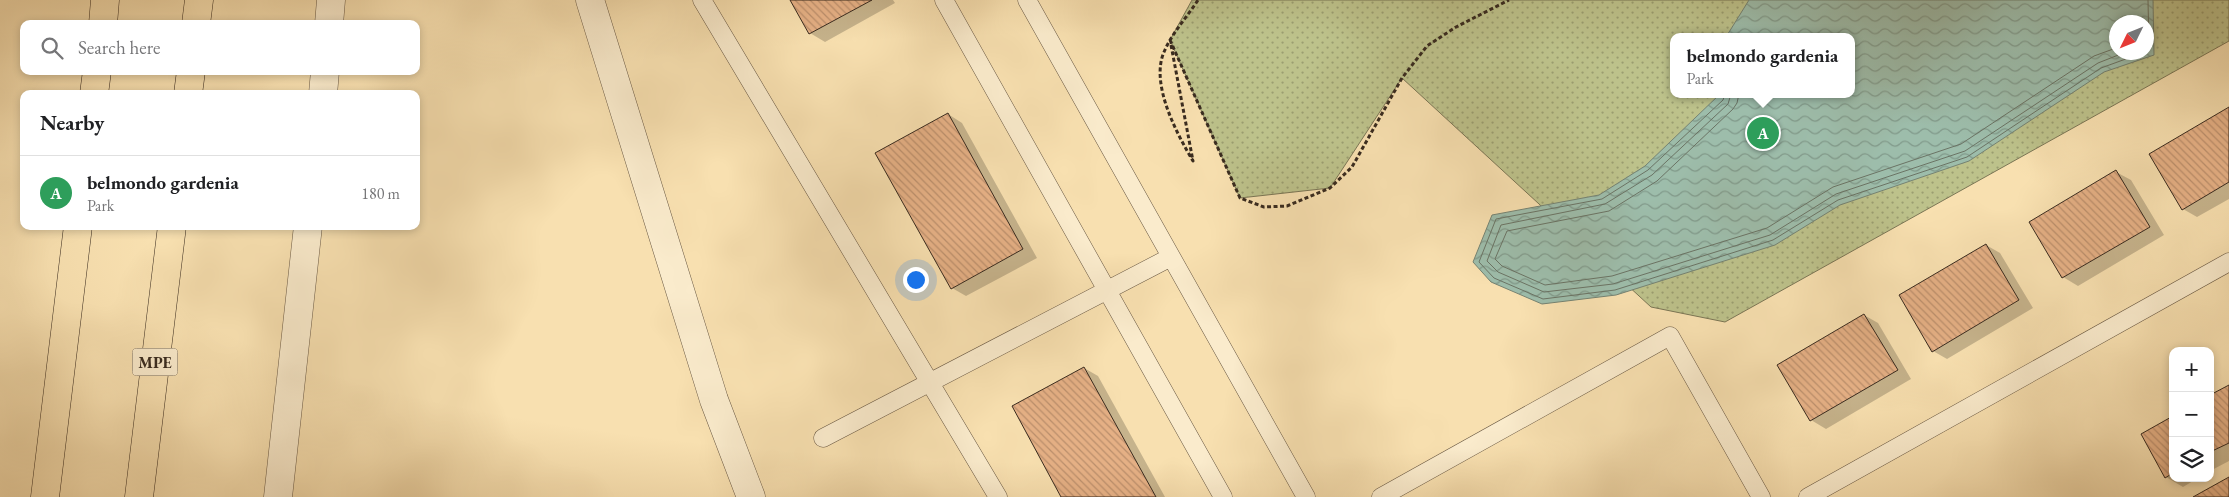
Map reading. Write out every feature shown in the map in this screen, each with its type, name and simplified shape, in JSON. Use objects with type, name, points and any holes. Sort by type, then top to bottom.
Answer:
[{"type":"highway","points":[[102,20],[105,0]]},
{"type":"highway","points":[[196,20],[199,0]]},
{"type":"highway","points":[[95,90],[96,75]]},
{"type":"highway","points":[[188,90],[190,75]]},
{"type":"highway","points":[[45,497],[78,230]]},
{"type":"highway","name":"MPE","points":[[139,497],[172,230]]},
{"type":"street","points":[[329,20],[331,0]]},
{"type":"street","points":[[590,0],[714,400],[751,497]]},
{"type":"street","points":[[323,90],[324,75]]},
{"type":"street","points":[[278,497],[308,230]]},
{"type":"lane","points":[[702,0],[998,497]]},
{"type":"lane","points":[[944,0],[1223,497]]},
{"type":"lane","points":[[1027,0],[1306,497]]},
{"type":"lane","points":[[823,438],[1171,257]]},
{"type":"lane","points":[[1808,497],[2229,262]]},
{"type":"lane","points":[[1381,497],[1670,336],[1761,497]]},
{"type":"path","points":[[1170,40],[1193,161],[1174,129],[1165,103],[1160,75],[1162,54],[1170,40],[1198,0]]},
{"type":"path","points":[[1170,40],[1240,198],[1264,207],[1287,206],[1330,188],[1352,167],[1402,78],[1427,46],[1456,28],[1509,0]]},
{"type":"green space","points":[[1192,0],[2229,0],[2229,41],[1725,322],[1651,307],[1402,78],[1330,188],[1240,198],[1170,40]]},
{"type":"water","points":[[1749,0],[2153,0],[2153,15],[2109,15],[2109,60],[2139,60],[2104,72],[1969,161],[1840,205],[1775,245],[1616,295],[1542,304],[1491,282],[1473,262],[1492,215],[1599,195],[1645,166],[1716,98],[1855,98],[1855,33],[1728,33]]},
{"type":"building","points":[[790,0],[872,0],[809,34]]},
{"type":"building","points":[[2229,107],[2229,182],[2182,210],[2149,154]]},
{"type":"building","points":[[948,113],[1023,249],[951,289],[875,153]]},
{"type":"building","points":[[2116,170],[2150,227],[2062,278],[2029,222]]},
{"type":"building","points":[[1986,244],[2019,300],[1932,352],[1899,295]]},
{"type":"building","points":[[1864,314],[1898,370],[1810,421],[1777,365]]},
{"type":"building","points":[[1084,367],[1156,497],[1061,497],[1012,406]]},
{"type":"building","points":[[2229,385],[2229,443],[2214,450],[2214,437],[2214,393]]},
{"type":"building","points":[[2169,418],[2169,476],[2165,478],[2141,434]]},
{"type":"building","points":[[2229,477],[2229,497],[2193,497]]},
{"type":"place","name":"belmondo gardenia","points":[[1763,133]]}]
